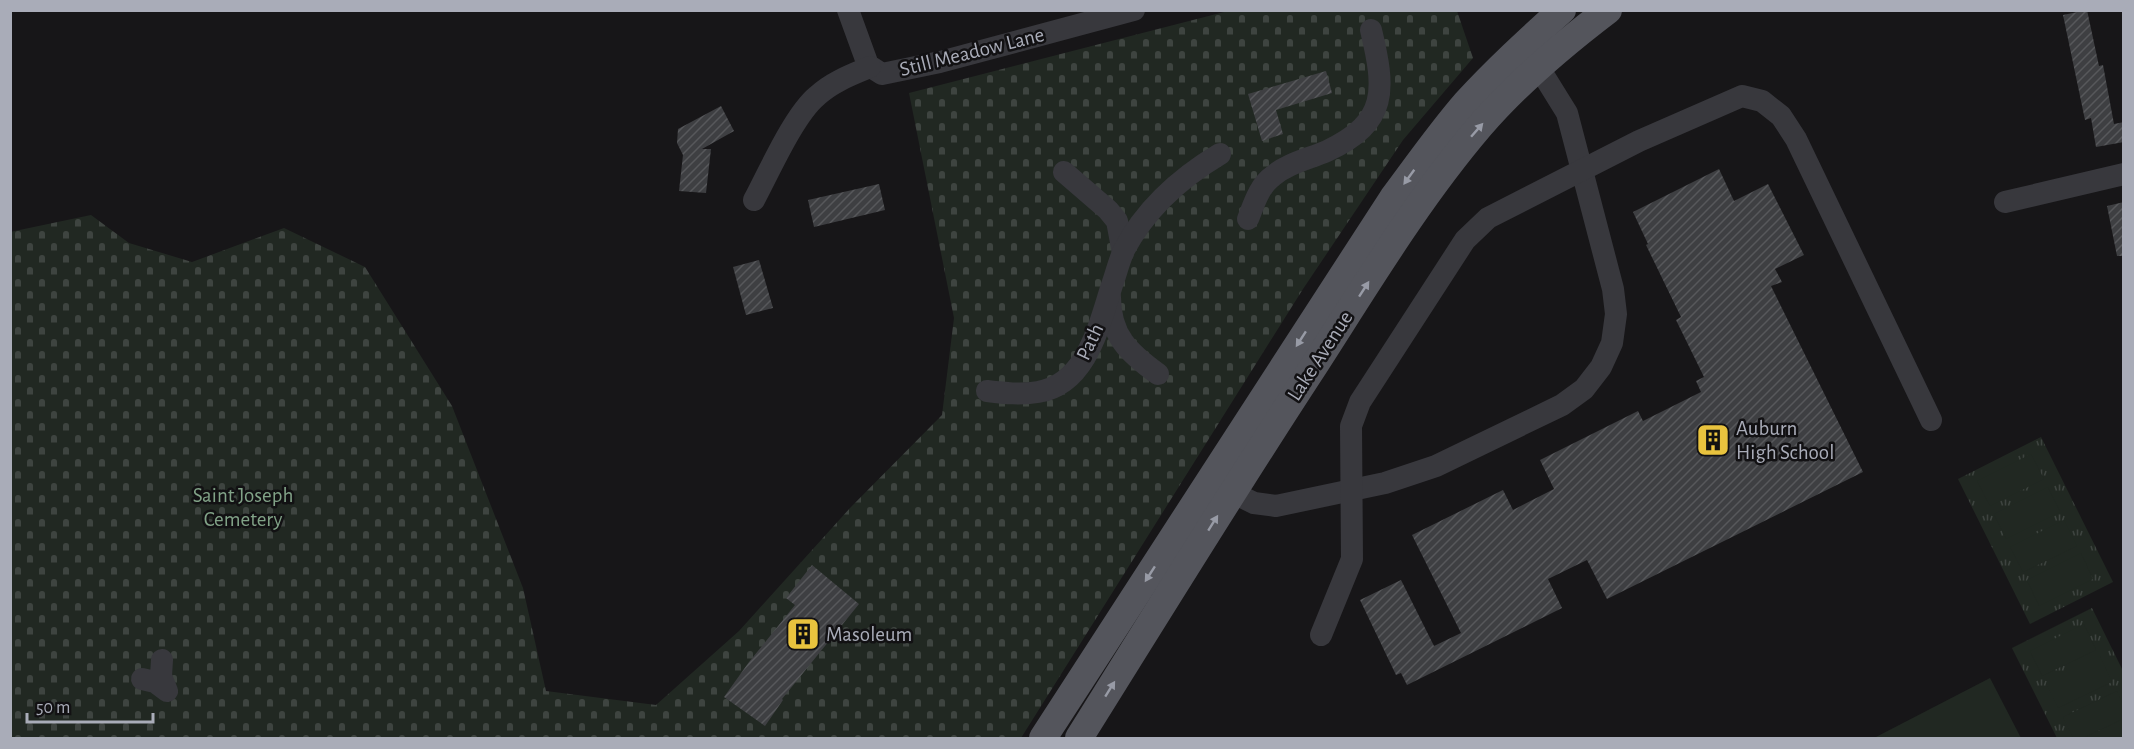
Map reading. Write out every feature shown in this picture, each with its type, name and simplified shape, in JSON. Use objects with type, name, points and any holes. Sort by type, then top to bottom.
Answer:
[{"type":"main road","name":"Lake Avenue","points":[[1079,738],[1221,486],[1393,198],[1466,104],[1524,44],[1562,10]]},
{"type":"main road","name":"Lake Avenue","points":[[1043,738],[1434,185],[1482,124],[1539,68],[1608,10]]},
{"type":"street","name":"Still Meadow Lane","points":[[848,10],[865,59],[870,67],[882,74],[940,62],[1134,10]]},
{"type":"street","points":[[1248,219],[1259,192],[1272,176],[1292,164],[1358,134],[1374,113],[1381,82],[1371,30]]},
{"type":"street","points":[[1221,486],[1254,503],[1276,506],[1385,483],[1436,466],[1551,410],[1584,389],[1602,367],[1612,343],[1616,314],[1613,289],[1567,113],[1524,44]]},
{"type":"street","points":[[754,200],[802,112],[815,97],[836,82],[870,67]]},
{"type":"street","points":[[1321,635],[1352,559],[1351,426],[1359,402],[1465,240],[1488,218],[1640,141],[1742,96],[1762,101],[1781,116],[1796,139],[1931,420]]},
{"type":"street","name":"Path","points":[[987,390],[1022,394],[1053,388],[1079,367],[1089,350],[1105,332],[1111,290],[1123,252],[1137,227],[1165,194],[1193,171],[1220,154]]},
{"type":"street","name":"Path","points":[[1064,172],[1108,210],[1117,221],[1123,252]]},
{"type":"street","points":[[2005,202],[2124,174]]},
{"type":"street","name":"Path","points":[[1105,332],[1158,374]]},
{"type":"street","points":[[142,680],[155,682],[167,691],[161,676],[162,660]]},
{"type":"green space","name":"Saint Joseph Cemetery","points":[[1228,11],[1457,11],[1473,58],[1403,140],[1303,289],[1021,738],[11,738],[10,232],[91,215],[129,243],[192,262],[284,228],[365,267],[452,406],[523,588],[546,691],[656,705],[739,631],[850,508],[942,415],[954,318],[909,93]]},
{"type":"green space","points":[[2041,437],[2113,582],[2030,624],[1958,479]]},
{"type":"green space","points":[[2031,454],[2044,479],[1990,506],[1977,481]]},
{"type":"green space","points":[[2048,487],[2060,512],[2006,539],[1994,514]]},
{"type":"green space","points":[[2064,520],[2077,546],[2023,572],[2010,547]]},
{"type":"green space","points":[[2081,553],[2093,579],[2039,606],[2027,580]]},
{"type":"green space","points":[[2092,608],[2123,671],[2123,738],[2057,738],[2012,648]]},
{"type":"green space","points":[[2084,624],[2096,650],[2042,676],[2030,651]]},
{"type":"green space","points":[[2100,656],[2112,682],[2058,708],[2046,683]]},
{"type":"green space","points":[[1990,678],[2021,738],[1874,738]]},
{"type":"green space","points":[[2117,691],[2123,705],[2123,719],[2083,738],[2073,738],[2063,717]]},
{"type":"building","points":[[2087,10],[2099,66],[2103,65],[2114,124],[2124,122],[2124,142],[2096,147],[2091,118],[2085,120],[2063,15]]},
{"type":"building","points":[[1326,71],[1332,93],[1276,110],[1283,134],[1262,141],[1248,94]]},
{"type":"building","points":[[721,106],[734,131],[702,149],[711,149],[706,193],[679,191],[683,155],[677,143],[678,129]]},
{"type":"building","name":"Auburn High School","points":[[1719,169],[1734,201],[1768,184],[1804,255],[1775,269],[1782,282],[1771,286],[1863,472],[1607,599],[1587,560],[1548,579],[1562,608],[1407,685],[1401,673],[1396,675],[1360,600],[1401,580],[1434,646],[1461,633],[1412,535],[1503,490],[1513,510],[1554,489],[1540,460],[1638,411],[1643,421],[1701,392],[1696,381],[1704,377],[1676,320],[1681,317],[1646,245],[1648,244],[1633,212]]},
{"type":"building","points":[[879,184],[885,210],[814,227],[808,200]]},
{"type":"building","points":[[2124,202],[2124,256],[2117,256],[2107,206]]},
{"type":"building","points":[[759,260],[773,308],[746,315],[733,267]]},
{"type":"building","name":"Masoleum","points":[[812,565],[859,604],[782,699],[765,726],[724,697],[795,605],[786,598]]},
{"type":"place","name":"Auburn High School","points":[[1713,440]]},
{"type":"place","name":"Masoleum","points":[[803,634]]}]
